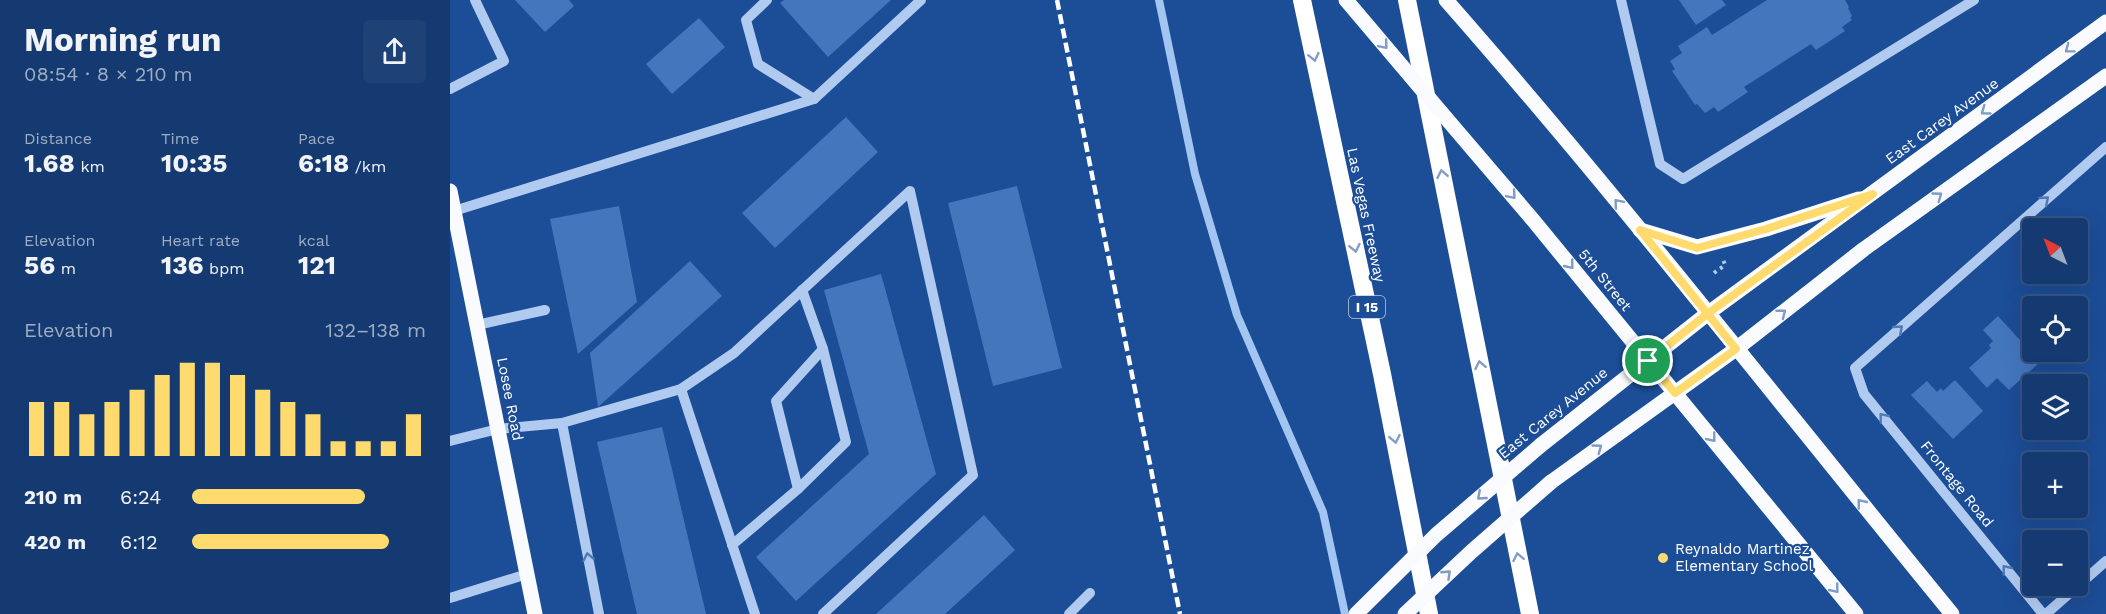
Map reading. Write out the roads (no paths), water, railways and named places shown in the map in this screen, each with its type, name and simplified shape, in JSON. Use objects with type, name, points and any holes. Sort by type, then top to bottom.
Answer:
[{"type":"highway","name":"Las Vegas Freeway","points":[[1302,0],[1382,374],[1429,614]]},
{"type":"highway","points":[[1407,0],[1530,614]]},
{"type":"main road","name":"5th Street","points":[[1346,0],[1533,220],[1856,614]]},
{"type":"main road","points":[[1446,0],[1499,60],[1640,230],[1952,614]]},
{"type":"main road","name":"East Carey Avenue","points":[[1356,614],[1436,535],[1541,445],[1707,314],[2106,22]]},
{"type":"main road","points":[[1405,614],[1551,482],[1736,349],[1864,249],[2106,76]]},
{"type":"main road","name":"Losee Road","points":[[450,191],[535,614]]},
{"type":"main road","points":[[1640,230],[1697,248],[1766,229],[1873,194]]},
{"type":"street","points":[[450,89],[504,61],[475,0]]},
{"type":"street","points":[[767,0],[746,20],[758,64],[814,99]]},
{"type":"street","points":[[454,211],[814,99],[921,0]]},
{"type":"street","points":[[1621,0],[1660,164],[1683,179],[1974,0]]},
{"type":"street","name":"Frontage Road","points":[[2045,614],[1864,394],[1855,368],[2106,147]]},
{"type":"street","points":[[450,441],[498,429],[562,423],[681,389],[734,353],[910,191],[973,475],[824,614]]},
{"type":"street","points":[[732,545],[798,489],[846,442],[823,349],[802,290]]},
{"type":"street","points":[[477,325],[545,310]]},
{"type":"street","points":[[798,489],[776,401],[823,349]]},
{"type":"street","points":[[681,389],[755,614]]},
{"type":"street","points":[[562,423],[599,614]]},
{"type":"street","points":[[2045,614],[2106,561]]},
{"type":"street","points":[[450,598],[527,574]]},
{"type":"street","points":[[1069,614],[1090,593]]},
{"type":"waterway","points":[[1159,0],[1195,174],[1237,315],[1323,512],[1345,614]]},
{"type":"railway","points":[[1057,0],[1180,614]]},
{"type":"place","name":"Reynaldo Martinez Elementary School","points":[[1663,558]]}]
